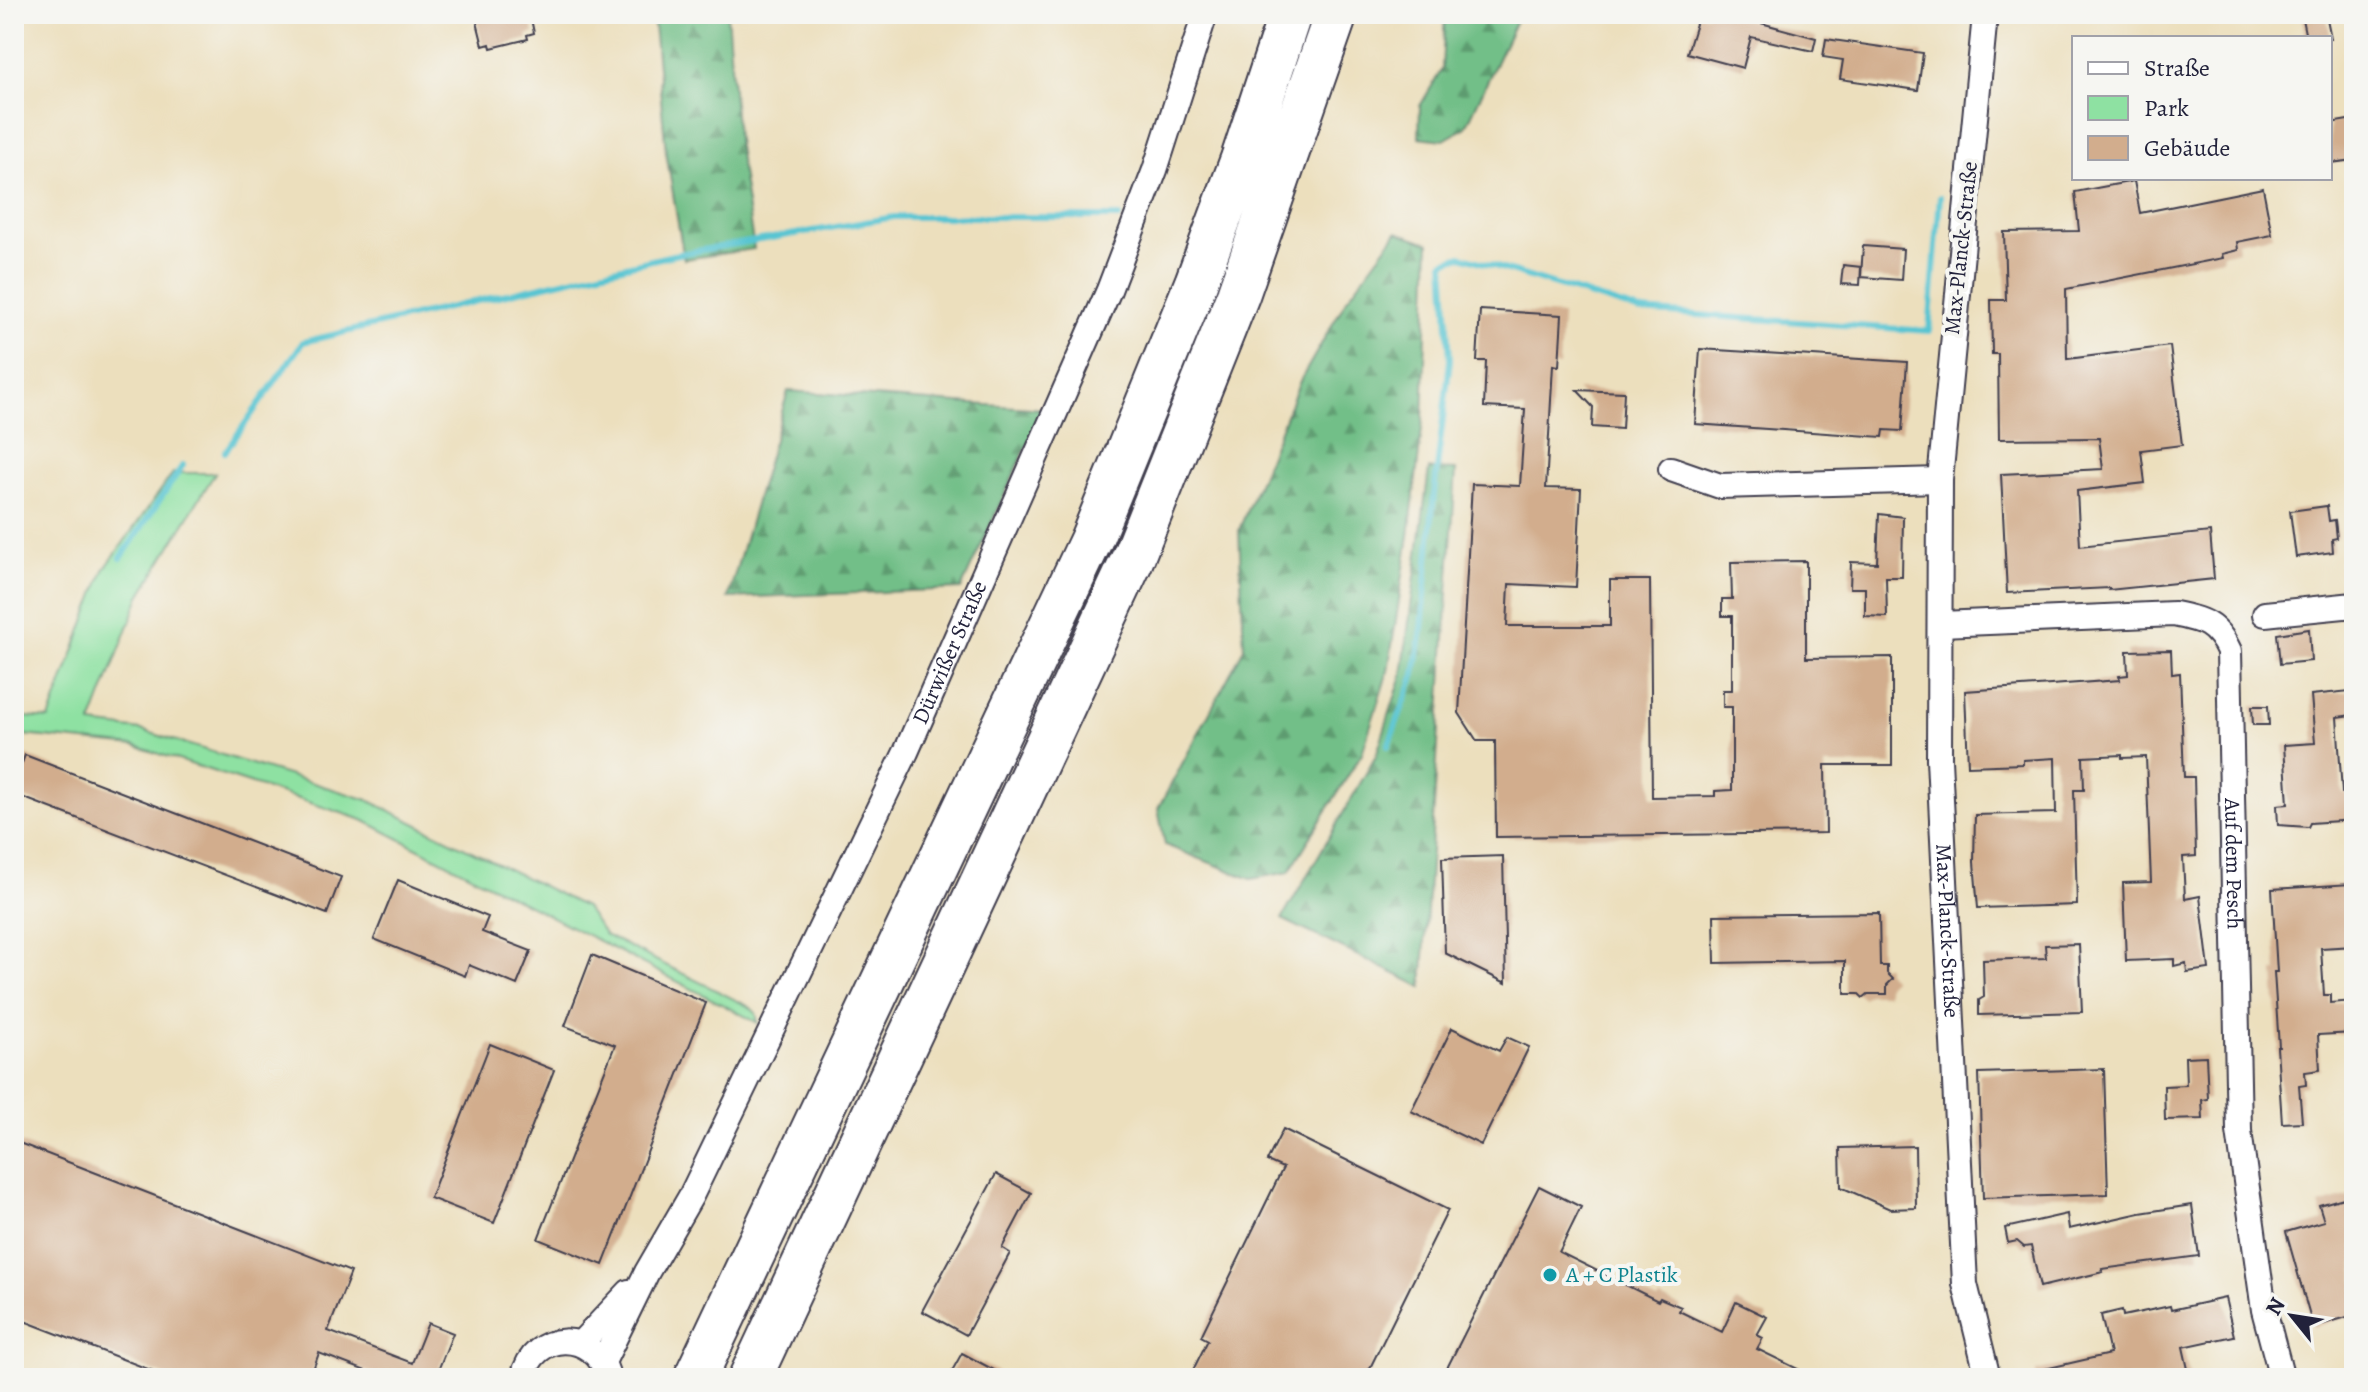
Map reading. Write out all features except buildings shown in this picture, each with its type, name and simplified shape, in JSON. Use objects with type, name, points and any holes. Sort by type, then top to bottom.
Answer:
[{"type":"highway","points":[[695,1378],[1091,540],[1196,283],[1242,159],[1290,14]]},
{"type":"highway","points":[[750,1378],[1132,560],[1238,295],[1336,14]]},
{"type":"street","name":"Dürwißer Straße","points":[[605,1370],[647,1272],[698,1182],[932,694],[1109,290],[1155,170],[1205,14]]},
{"type":"street","name":"Max-Planck-Straße","points":[[1985,15],[1940,480],[1939,759],[1965,1284],[1988,1378]]},
{"type":"street","points":[[1671,469],[1720,486],[1940,480]]},
{"type":"street","points":[[2265,614],[2354,605]]},
{"type":"street","name":"Auf dem Pesch","points":[[1941,624],[2174,614],[2201,620],[2220,633],[2229,651],[2239,1131],[2264,1310],[2282,1378]]},
{"type":"street","name":"Dürwißer Straße","points":[[581,1343],[647,1272]]},
{"type":"street","points":[[523,1378],[531,1358],[545,1346],[563,1340],[581,1343],[594,1351],[605,1370]]},
{"type":"green space","points":[[653,14],[727,14],[737,140],[754,249],[684,259],[666,152]]},
{"type":"green space","points":[[1445,14],[1519,14],[1466,127],[1444,140],[1419,137],[1420,106],[1442,69]]},
{"type":"green space","points":[[1397,232],[1429,243],[1423,420],[1388,671],[1362,753],[1289,872],[1251,879],[1165,845],[1158,809],[1244,648],[1239,530],[1300,381],[1347,299]]},
{"type":"green space","points":[[788,391],[1044,409],[961,589],[728,598]]},
{"type":"green space","points":[[1429,469],[1456,470],[1422,987],[1282,919],[1376,756],[1402,675]]},
{"type":"green space","points":[[173,473],[215,473],[140,596],[91,724],[141,730],[368,800],[585,907],[605,935],[750,1007],[756,1013],[758,1023],[363,820],[135,746],[14,734],[14,716],[49,719],[104,570]]},
{"type":"waterway","points":[[1388,746],[1415,674],[1422,629],[1450,360],[1444,262],[1461,256],[1640,311],[1929,331],[1940,197]]},
{"type":"waterway","points":[[225,452],[303,342],[673,255],[894,217],[1119,217]]},
{"type":"waterway","points":[[121,558],[183,465]]},
{"type":"place","name":"A + C Plastik","points":[[1550,1275]]}]
